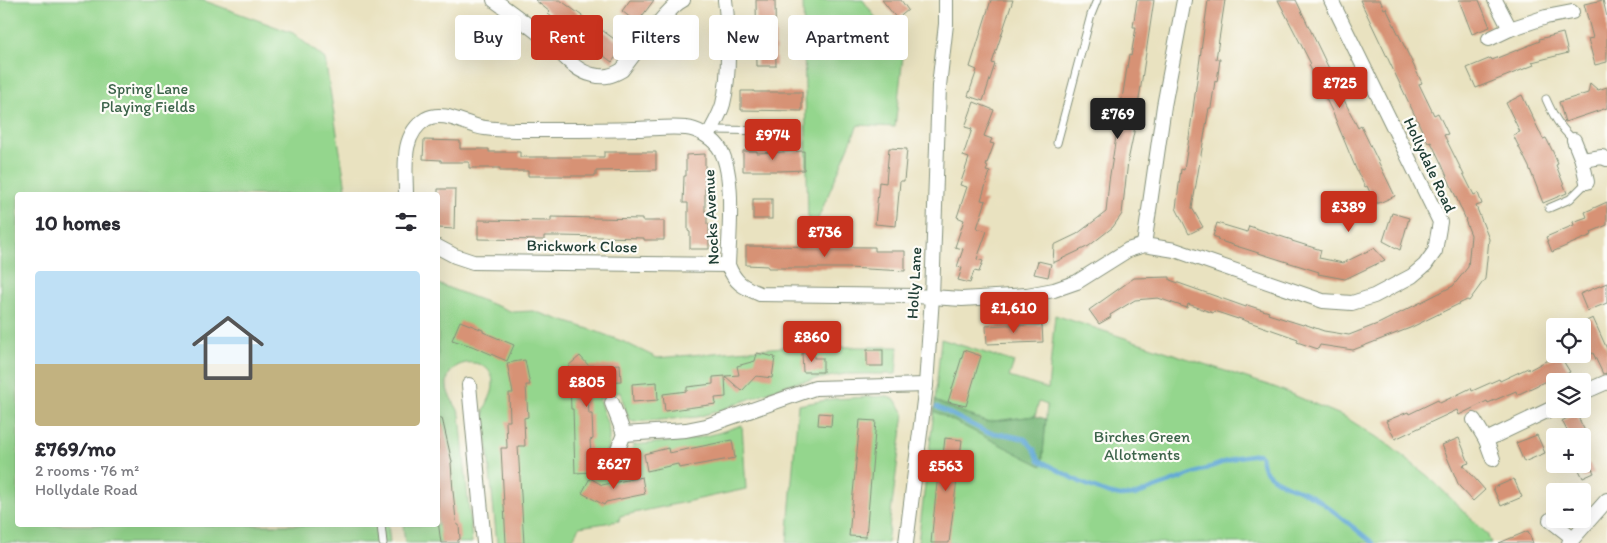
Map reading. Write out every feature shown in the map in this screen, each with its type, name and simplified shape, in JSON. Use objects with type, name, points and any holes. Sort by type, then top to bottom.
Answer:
[{"type":"street","points":[[494,0],[514,6],[549,42],[578,68],[591,75],[603,77],[612,76],[622,70],[666,14],[678,2],[683,0]]},
{"type":"street","points":[[406,192],[407,144],[414,129],[428,118],[442,116],[484,128],[617,130],[687,128],[710,133],[722,107],[727,77],[726,0]]},
{"type":"street","name":"Holly Lane","points":[[906,543],[926,385],[932,297],[939,86],[946,24],[946,0]]},
{"type":"street","name":"Holly Lane","points":[[946,24],[956,0]]},
{"type":"street","points":[[932,297],[962,298],[1027,295],[1054,290],[1077,282],[1128,250],[1144,245],[1164,106],[1184,0]]},
{"type":"street","name":"Hollydale Road","points":[[1144,245],[1175,250],[1323,301],[1352,302],[1374,296],[1412,276],[1425,265],[1435,251],[1440,222],[1331,0]]},
{"type":"street","points":[[1495,0],[1510,29]]},
{"type":"street","points":[[1489,39],[1510,29],[1546,17],[1572,12]]},
{"type":"street","name":"Nocks Avenue","points":[[710,133],[725,158],[729,173],[728,265],[733,276],[744,288],[760,294],[932,297]]},
{"type":"street","points":[[1574,140],[1588,182]]},
{"type":"street","points":[[1582,160],[1602,157],[1607,159]]},
{"type":"street","name":"Brickwork Close","points":[[440,248],[455,256],[474,262],[728,265]]},
{"type":"street","points":[[1591,390],[1606,384]]},
{"type":"street","points":[[469,385],[484,543]]},
{"type":"street","points":[[624,434],[686,430],[706,426],[815,388],[926,385]]},
{"type":"street","points":[[612,402],[624,434],[616,454]]},
{"type":"street","points":[[1486,440],[1546,410]]},
{"type":"street","points":[[1474,420],[1486,440],[1493,459]]},
{"type":"street","points":[[1558,528],[1571,540],[1607,500]]},
{"type":"lane","points":[[1057,143],[1091,15],[1097,0]]},
{"type":"lane","points":[[1546,99],[1554,118],[1574,140]]},
{"type":"lane","points":[[710,133],[794,130]]},
{"type":"lane","points":[[1549,208],[1570,199],[1588,182]]},
{"type":"lane","points":[[381,527],[383,543]]},
{"type":"green space","name":"Spring Lane Playing Fields","points":[[0,0],[202,0],[293,33],[325,59],[347,192],[15,192],[15,527],[388,527],[390,543],[0,543]]},
{"type":"green space","points":[[803,0],[863,0],[874,15],[803,15]]},
{"type":"green space","points":[[804,60],[903,60],[895,127],[858,125],[817,221],[808,220]]},
{"type":"green space","points":[[440,285],[513,312],[533,311],[595,331],[657,358],[783,347],[898,347],[896,374],[845,374],[789,384],[697,417],[634,422],[629,420],[620,392],[599,399],[609,434],[604,457],[624,467],[634,445],[687,440],[742,425],[746,489],[620,516],[619,521],[579,527],[571,543],[497,543],[484,411],[493,388],[491,375],[486,368],[479,364],[461,364],[453,369],[448,376],[447,387],[449,395],[460,415],[472,543],[405,543],[403,527],[440,527]]},
{"type":"green space","name":"Birches Green Allotments","points":[[1055,315],[1277,388],[1345,417],[1386,443],[1429,477],[1487,534],[1491,543],[918,543],[934,411],[1042,465],[1047,405],[1039,402],[1035,416],[986,422],[935,401],[941,339],[1014,362],[1009,377],[1048,389]]},
{"type":"green space","points":[[887,396],[896,401],[904,413],[887,543],[787,543],[798,405],[833,399]]},
{"type":"green space","points":[[935,401],[986,422],[1035,416],[1046,419],[1042,466],[934,411]]},
{"type":"building","points":[[535,0],[560,0],[581,15],[549,15],[548,14],[550,12]]},
{"type":"building","points":[[630,0],[654,0],[643,15],[627,15],[622,11]]},
{"type":"building","points":[[756,0],[775,0],[775,15],[756,15]]},
{"type":"building","points":[[882,0],[901,0],[908,10],[902,15],[894,15]]},
{"type":"building","points":[[991,0],[1013,0],[992,63],[995,64],[983,101],[968,96],[977,70],[970,67]]},
{"type":"building","points":[[1137,0],[1154,0],[1128,161],[1122,214],[1113,227],[1089,246],[1053,263],[1054,245],[1077,234],[1106,212],[1109,181],[1129,55],[1131,56],[1136,27],[1133,27]]},
{"type":"building","points":[[1208,0],[1225,0],[1216,59],[1220,59],[1217,82],[1215,81],[1211,108],[1209,108],[1192,208],[1203,227],[1189,234],[1176,208],[1181,169],[1184,170],[1189,138]]},
{"type":"building","points":[[1278,0],[1296,0],[1358,128],[1361,126],[1395,196],[1375,203],[1367,186],[1365,187],[1332,111],[1309,65],[1311,64]]},
{"type":"building","points":[[1360,0],[1380,0],[1384,9],[1386,8],[1422,83],[1419,84],[1434,115],[1438,113],[1448,134],[1444,135],[1474,195],[1478,193],[1482,204],[1476,206],[1489,239],[1485,279],[1469,301],[1467,300],[1410,328],[1353,350],[1320,345],[1318,349],[1297,342],[1298,339],[1238,318],[1214,311],[1213,313],[1188,304],[1187,308],[1158,298],[1135,300],[1099,324],[1089,310],[1134,278],[1170,277],[1170,280],[1246,307],[1247,305],[1269,312],[1268,314],[1324,331],[1349,335],[1380,323],[1453,286],[1468,267],[1471,235],[1442,165],[1431,142],[1428,143]]},
{"type":"building","points":[[1459,0],[1479,0],[1490,27],[1472,34]]},
{"type":"building","points":[[1603,0],[1607,17],[1607,62],[1595,65],[1588,39],[1593,38],[1584,4]]},
{"type":"building","points":[[603,31],[613,38],[612,62],[603,55]]},
{"type":"building","points":[[1563,33],[1568,53],[1532,62],[1534,65],[1476,88],[1467,68],[1540,41],[1539,39]]},
{"type":"building","points":[[757,60],[776,60],[776,66],[757,66]]},
{"type":"building","points":[[1590,83],[1598,90],[1607,87],[1607,108],[1565,122],[1559,102],[1588,93]]},
{"type":"building","points":[[741,91],[802,92],[802,111],[741,110]]},
{"type":"building","points":[[1522,95],[1543,139],[1546,138],[1553,152],[1567,193],[1543,203],[1529,167],[1513,135],[1520,132],[1506,103]]},
{"type":"building","points":[[974,102],[994,110],[984,136],[992,139],[990,143],[994,144],[986,166],[988,167],[986,171],[990,172],[981,200],[986,201],[977,228],[987,231],[977,259],[983,261],[979,272],[974,271],[970,283],[958,280],[962,268],[957,267],[963,249],[955,247],[964,220],[957,217],[967,187],[960,185],[969,158],[963,156],[972,129],[965,127]]},
{"type":"building","points":[[424,140],[460,141],[460,149],[489,149],[489,152],[520,152],[520,157],[604,157],[604,152],[656,152],[656,170],[596,171],[596,176],[528,176],[528,171],[500,171],[500,168],[469,168],[469,162],[441,162],[441,160],[423,159]]},
{"type":"building","points":[[889,148],[907,149],[904,181],[900,181],[896,226],[875,224],[879,182],[886,183]]},
{"type":"building","points":[[743,151],[757,151],[757,153],[804,151],[804,170],[743,171]]},
{"type":"building","points":[[705,154],[705,212],[707,212],[707,224],[709,224],[709,249],[690,249],[688,203],[683,203],[686,155]]},
{"type":"building","points":[[438,189],[455,189],[454,229],[440,228],[440,192],[438,192]]},
{"type":"building","points":[[753,199],[772,199],[772,219],[753,219]]},
{"type":"building","points":[[1607,202],[1607,225],[1591,232],[1592,235],[1552,252],[1546,237],[1574,225],[1573,222],[1587,217],[1585,212]]},
{"type":"building","points":[[1392,213],[1409,218],[1400,250],[1383,241]]},
{"type":"building","points":[[551,217],[664,221],[664,240],[560,236],[544,236],[544,240],[478,239],[478,220],[551,221]]},
{"type":"building","points":[[1217,223],[1247,232],[1249,226],[1292,240],[1321,250],[1319,258],[1343,263],[1374,248],[1385,260],[1345,279],[1318,274],[1319,272],[1217,240],[1218,238],[1213,236]]},
{"type":"building","points":[[746,246],[875,247],[875,251],[905,251],[905,271],[848,268],[768,268],[768,266],[746,265]]},
{"type":"building","points":[[1038,261],[1051,264],[1048,277],[1034,274]]},
{"type":"building","points":[[1607,283],[1607,303],[1587,311],[1580,294]]},
{"type":"building","points":[[1593,318],[1607,349],[1607,373],[1603,374],[1593,353],[1591,354],[1591,319]]},
{"type":"building","points":[[460,321],[514,345],[507,361],[472,346],[452,340]]},
{"type":"building","points":[[1042,325],[1043,342],[987,344],[986,326]]},
{"type":"building","points":[[867,350],[883,350],[883,366],[867,366]]},
{"type":"building","points":[[964,350],[981,356],[966,406],[948,402]]},
{"type":"building","points":[[814,352],[814,358],[823,358],[823,372],[803,372],[802,353]]},
{"type":"building","points":[[757,353],[775,357],[772,378],[756,376],[742,391],[725,376],[739,375],[737,366],[755,361]]},
{"type":"building","points":[[580,356],[589,366],[620,364],[621,381],[587,383],[589,414],[592,414],[593,439],[590,440],[592,472],[575,473],[573,409],[571,409],[570,383],[582,382],[568,366]]},
{"type":"building","points":[[525,360],[530,385],[526,385],[528,417],[524,418],[525,446],[518,446],[524,543],[506,543],[501,448],[507,448],[506,421],[510,421],[509,393],[513,393],[507,363]]},
{"type":"building","points":[[1546,361],[1546,363],[1564,363],[1570,372],[1546,373],[1546,381],[1517,395],[1516,391],[1488,403],[1487,401],[1459,415],[1457,410],[1395,439],[1386,421],[1408,412],[1409,414],[1438,400],[1440,403],[1471,388],[1472,391],[1528,368],[1529,370]]},
{"type":"building","points":[[725,376],[726,397],[715,398],[716,404],[665,411],[663,394],[687,391],[687,387],[713,384],[713,377]]},
{"type":"building","points":[[657,382],[658,400],[633,402],[632,384]]},
{"type":"building","points":[[819,413],[832,414],[831,426],[818,425]]},
{"type":"building","points":[[440,418],[442,418],[452,462],[456,520],[457,525],[459,525],[460,539],[458,543],[441,543],[439,527]]},
{"type":"building","points":[[1567,418],[1578,418],[1584,428],[1566,428],[1562,421]]},
{"type":"building","points":[[860,420],[876,421],[866,537],[849,536]]},
{"type":"building","points":[[1537,435],[1545,453],[1524,462],[1516,443]]},
{"type":"building","points":[[945,438],[962,440],[949,543],[931,543],[938,473],[941,473]]},
{"type":"building","points":[[1459,438],[1469,463],[1463,465],[1485,490],[1473,501],[1459,486],[1442,445]]},
{"type":"building","points":[[732,440],[735,458],[679,468],[678,464],[647,471],[644,454],[668,448],[669,453]]},
{"type":"building","points":[[1591,466],[1594,473],[1583,478],[1580,473],[1591,473]]},
{"type":"building","points":[[642,477],[645,494],[606,502],[604,505],[582,493],[590,478],[602,485]]},
{"type":"building","points":[[1514,479],[1522,497],[1501,506],[1493,488]]},
{"type":"building","points":[[1528,531],[1533,543],[1499,543]]},
{"type":"waterway","points":[[937,407],[986,432],[1025,439],[1034,449],[1039,460],[1082,483],[1107,493],[1121,496],[1135,495],[1238,457],[1258,454],[1261,456],[1264,469],[1270,476],[1283,484],[1312,496],[1373,543]]}]
